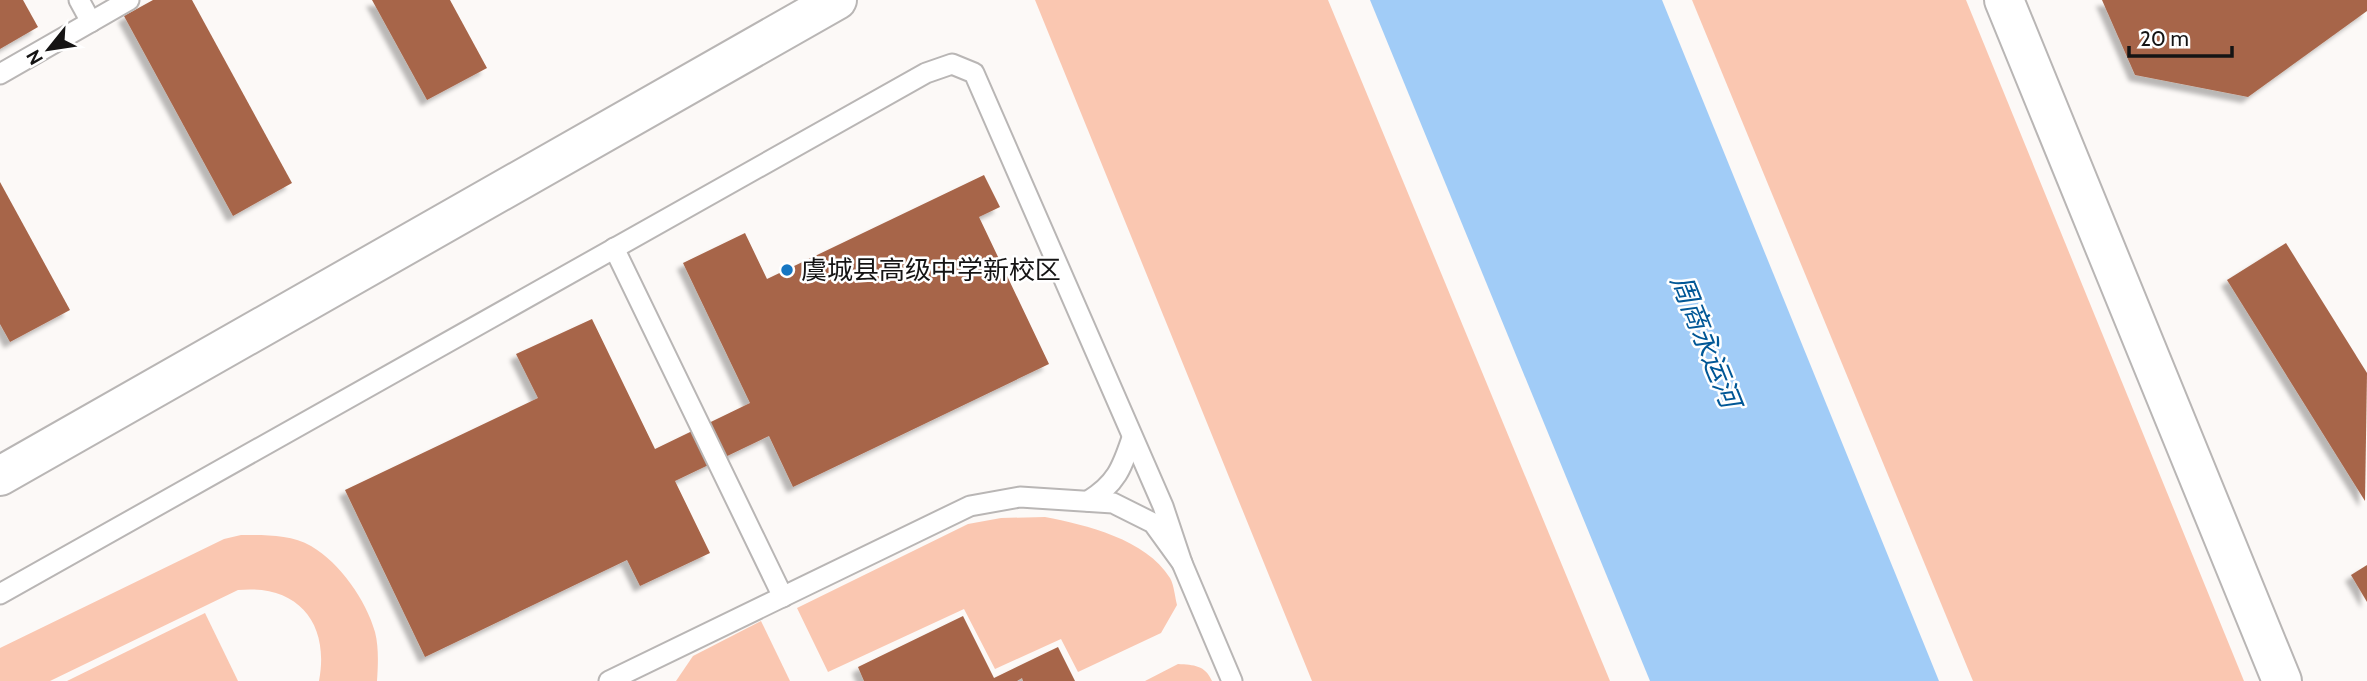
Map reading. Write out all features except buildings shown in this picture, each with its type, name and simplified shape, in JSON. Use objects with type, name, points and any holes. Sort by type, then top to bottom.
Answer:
[{"type":"street","points":[[0,476],[837,0]]},
{"type":"street","points":[[2004,0],[2282,681]]},
{"type":"lane","points":[[79,0],[91,22]]},
{"type":"lane","points":[[0,74],[129,0]]},
{"type":"lane","points":[[0,594],[926,73],[952,64],[974,73],[1163,506],[1182,563],[1232,681]]},
{"type":"lane","points":[[614,248],[783,597]]},
{"type":"lane","points":[[1088,501],[1106,490],[1122,468],[1132,438]]},
{"type":"lane","points":[[619,679],[970,506],[1020,497],[1112,503],[1153,523],[1182,563]]},
{"type":"shaded area","points":[[1035,0],[1328,0],[1610,681],[1312,681]]},
{"type":"shaded area","points":[[1692,0],[1966,0],[2244,681],[1973,681]]},
{"type":"shaded area","points":[[1045,517],[1114,536],[1146,553],[1159,565],[1170,578],[1177,605],[1161,633],[1078,672],[1061,639],[995,669],[964,609],[828,672],[797,608],[968,524],[1001,518]]},
{"type":"shaded area","points":[[241,535],[295,539],[322,553],[342,572],[365,607],[375,632],[378,650],[377,681],[319,681],[319,641],[314,625],[305,612],[293,601],[278,594],[238,590],[50,681],[0,681],[0,648],[224,539]]},
{"type":"shaded area","points":[[205,613],[238,681],[67,681]]},
{"type":"shaded area","points":[[761,621],[790,681],[676,681],[693,656]]},
{"type":"shaded area","points":[[1178,664],[1202,669],[1212,681],[1145,681]]},
{"type":"water","name":"周商永运河","points":[[1370,0],[1662,0],[1939,681],[1650,681]]},
{"type":"place","name":"虞城县高级中学新校区","points":[[787,270]]}]
